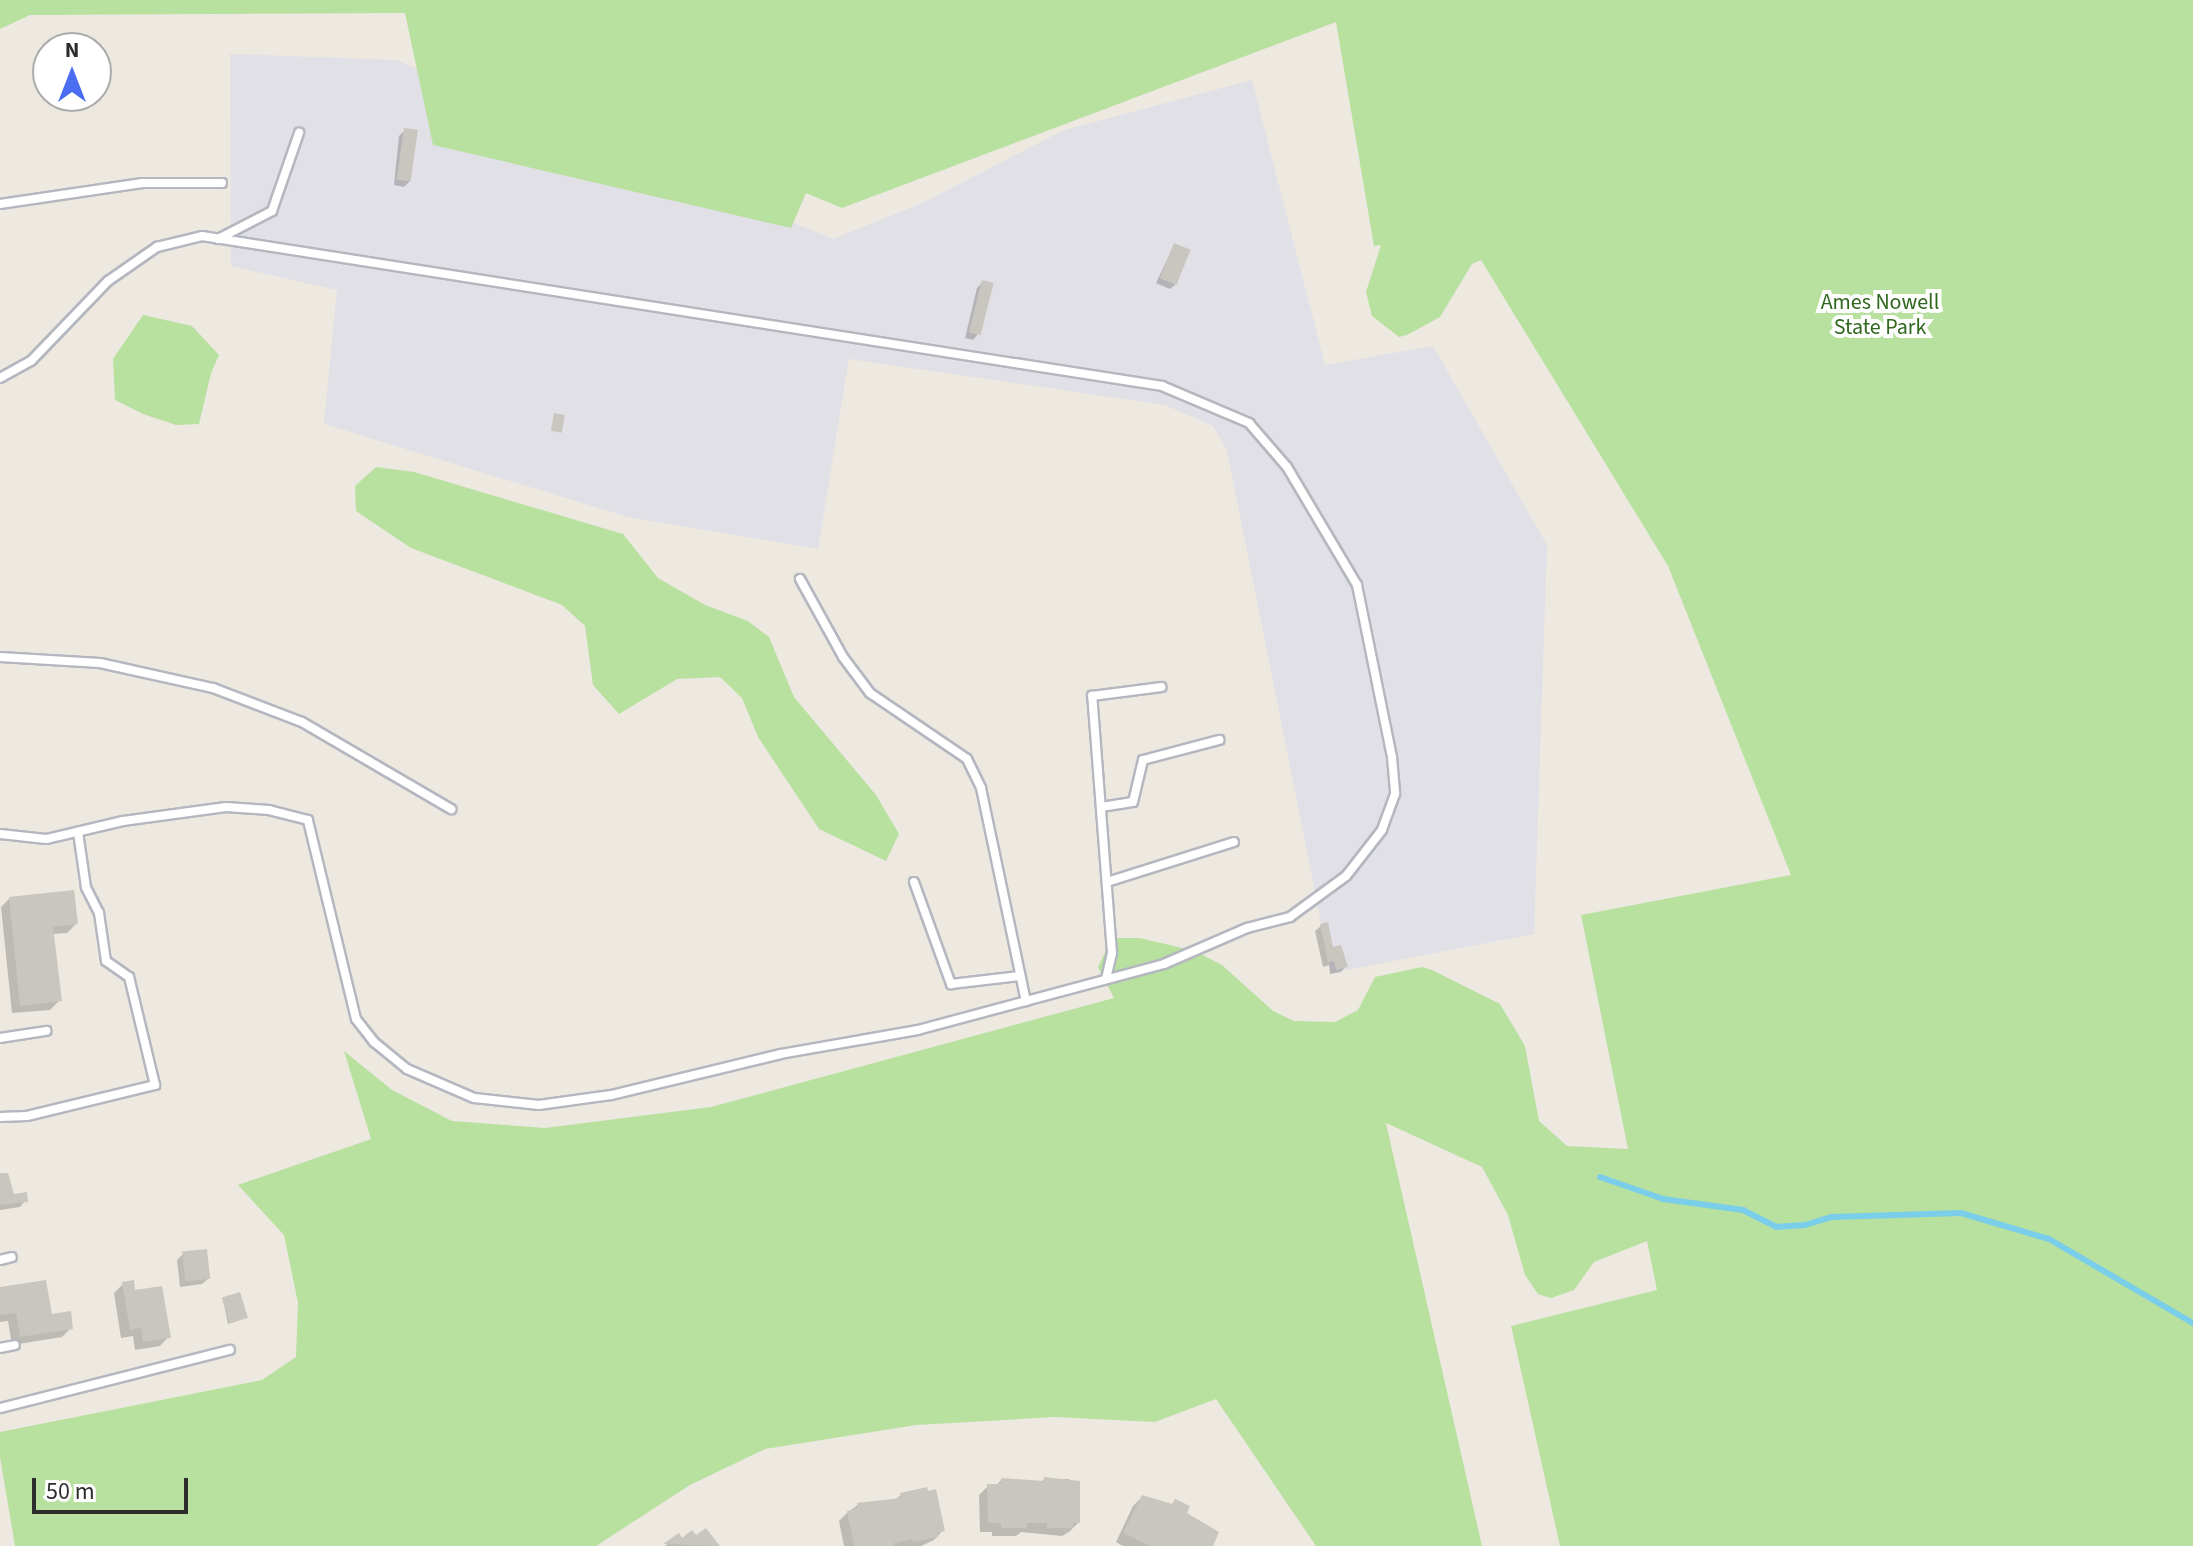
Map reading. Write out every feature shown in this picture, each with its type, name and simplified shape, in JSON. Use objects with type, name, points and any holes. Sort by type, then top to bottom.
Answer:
[{"type":"lane","points":[[218,239],[272,211],[299,133]]},
{"type":"lane","points":[[0,204],[142,183],[222,183]]},
{"type":"lane","points":[[0,378],[31,361],[108,281],[157,247],[202,236],[1162,386],[1249,423],[1287,467],[1357,585],[1392,757],[1395,794],[1382,830],[1346,876],[1290,917],[1247,928],[1164,964],[918,1030],[781,1054],[611,1095],[539,1105],[474,1098],[407,1069],[374,1042],[356,1019],[308,820],[269,810],[226,807],[46,839],[0,834]]},
{"type":"lane","points":[[800,579],[843,657],[870,693],[967,759],[981,788],[1026,1001]]},
{"type":"lane","points":[[0,657],[100,663],[213,688],[302,722],[451,809]]},
{"type":"lane","points":[[1106,979],[1112,953],[1092,696],[1161,687]]},
{"type":"lane","points":[[1101,807],[1133,802],[1143,760],[1219,740]]},
{"type":"lane","points":[[0,1117],[27,1116],[155,1085],[129,977],[106,961],[99,913],[86,887],[78,832]]},
{"type":"lane","points":[[1107,882],[1234,842]]},
{"type":"lane","points":[[914,882],[951,984],[1020,976]]},
{"type":"lane","points":[[0,1038],[46,1031]]},
{"type":"lane","points":[[0,1260],[12,1257]]},
{"type":"lane","points":[[0,1348],[15,1345]]},
{"type":"lane","points":[[0,1408],[230,1350]]},
{"type":"shaded area","points":[[230,54],[396,60],[833,239],[922,203],[1064,130],[1252,80],[1325,365],[1433,346],[1547,545],[1534,934],[1331,973],[1227,450],[1213,426],[1165,405],[849,359],[818,549],[628,517],[324,424],[337,290],[231,266]]},
{"type":"green space","name":"Ames Nowell State Park","points":[[0,0],[2193,0],[2193,1546],[1560,1546],[1511,1326],[1657,1290],[1647,1241],[1594,1262],[1574,1290],[1551,1298],[1538,1294],[1525,1275],[1508,1215],[1482,1167],[1386,1123],[1482,1546],[1316,1546],[1216,1399],[1155,1422],[1055,1417],[916,1425],[765,1449],[690,1485],[596,1546],[15,1546],[0,1457],[0,1432],[262,1380],[296,1357],[298,1303],[284,1235],[238,1185],[371,1139],[344,1051],[392,1090],[452,1121],[545,1128],[711,1107],[1114,998],[1098,967],[1112,938],[1140,938],[1195,951],[1222,965],[1273,1011],[1294,1021],[1335,1022],[1358,1010],[1375,977],[1422,967],[1432,970],[1500,1004],[1525,1046],[1539,1121],[1567,1146],[1628,1149],[1581,915],[1791,875],[1668,566],[1481,260],[1472,264],[1440,317],[1407,335],[1399,337],[1372,316],[1366,292],[1381,245],[1374,246],[1336,22],[842,208],[806,193],[791,228],[433,145],[405,13],[30,15],[0,29]]},
{"type":"green space","points":[[143,315],[192,326],[219,355],[211,373],[199,424],[176,425],[115,400],[113,359]]},
{"type":"green space","points":[[376,467],[414,472],[623,534],[658,578],[705,605],[748,621],[769,637],[794,697],[876,795],[899,834],[886,861],[819,829],[758,737],[742,698],[720,677],[677,679],[619,714],[593,685],[585,626],[562,605],[411,548],[356,511],[355,486]]},
{"type":"building","points":[[404,128],[418,130],[411,181],[397,179]]},
{"type":"building","points":[[1174,243],[1191,250],[1176,285],[1160,278]]},
{"type":"building","points":[[982,280],[994,283],[981,335],[969,332]]},
{"type":"building","points":[[554,413],[565,415],[562,433],[551,431]]},
{"type":"building","points":[[74,890],[78,924],[53,927],[62,1001],[20,1006],[9,897]]},
{"type":"building","points":[[1328,922],[1333,947],[1341,945],[1348,967],[1336,970],[1334,961],[1328,962],[1320,924]]},
{"type":"building","points":[[0,1173],[8,1173],[14,1194],[27,1192],[28,1202],[0,1205]]},
{"type":"building","points":[[207,1249],[210,1279],[185,1281],[182,1252]]},
{"type":"building","points":[[46,1280],[52,1314],[71,1311],[73,1329],[20,1337],[16,1313],[0,1315],[0,1287]]},
{"type":"building","points":[[134,1280],[135,1290],[162,1286],[171,1338],[143,1342],[141,1328],[130,1330],[122,1282]]},
{"type":"building","points":[[240,1292],[248,1318],[230,1323],[222,1298]]},
{"type":"building","points":[[1044,1477],[1080,1481],[1080,1523],[1073,1523],[1073,1528],[1047,1528],[1047,1523],[1027,1523],[1027,1528],[1001,1528],[1001,1523],[988,1523],[987,1484],[1001,1484],[1001,1478],[1044,1481]]},
{"type":"building","points":[[927,1487],[928,1491],[936,1489],[945,1531],[937,1533],[938,1537],[913,1542],[912,1539],[894,1543],[895,1546],[854,1546],[847,1511],[858,1508],[857,1503],[901,1498],[900,1493]]},
{"type":"building","points":[[1142,1495],[1172,1504],[1175,1499],[1190,1506],[1187,1513],[1219,1532],[1213,1546],[1150,1546],[1123,1533]]},
{"type":"building","points":[[706,1528],[720,1546],[663,1544],[679,1533],[682,1538],[692,1530],[696,1535]]},
{"type":"waterway","points":[[1600,1177],[1663,1199],[1743,1210],[1776,1227],[1805,1225],[1832,1217],[1961,1213],[2049,1239],[2193,1323]]}]
